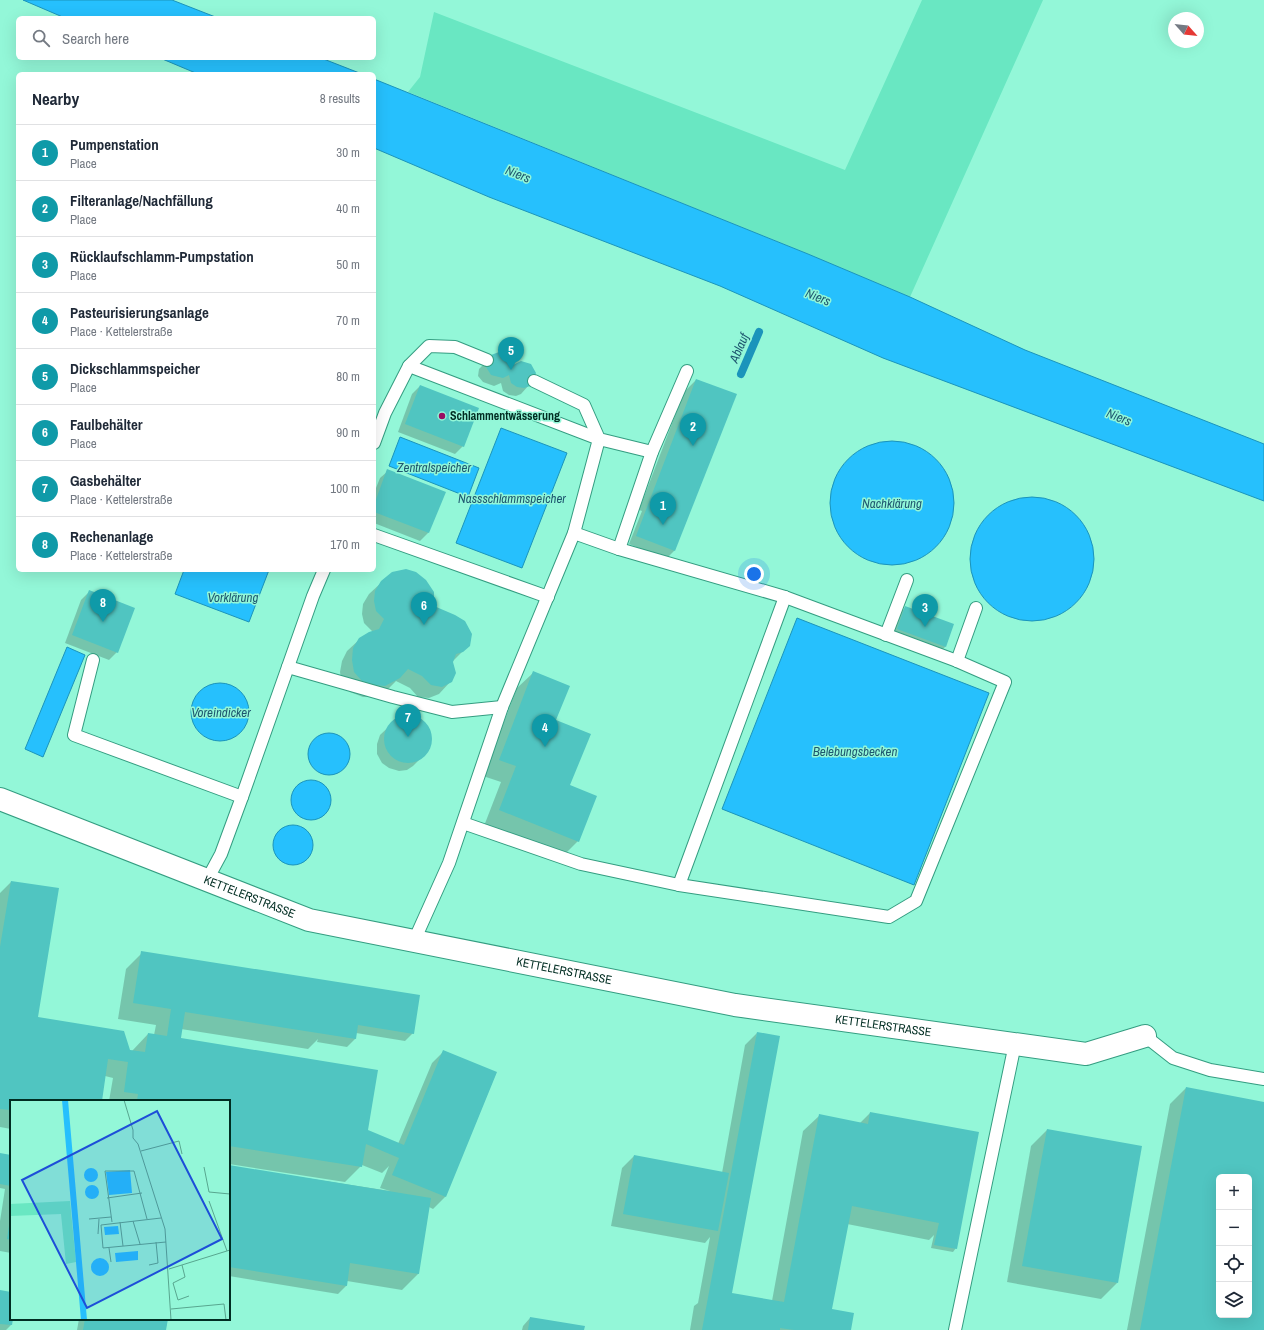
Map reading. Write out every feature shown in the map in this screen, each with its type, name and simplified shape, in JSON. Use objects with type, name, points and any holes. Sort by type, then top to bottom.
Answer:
[{"type":"street","name":"KETTELERSTRASSE","points":[[0,799],[309,920],[735,1005],[1086,1054],[1145,1036]]},
{"type":"lane","points":[[376,432],[380,411],[409,366],[429,346],[455,347],[487,360]]},
{"type":"lane","points":[[409,366],[599,439],[652,452]]},
{"type":"lane","points":[[619,549],[652,452],[687,371]]},
{"type":"lane","points":[[414,941],[449,863],[502,707],[574,533],[599,439],[584,405],[534,381]]},
{"type":"lane","points":[[463,823],[581,864],[679,885],[890,917],[916,901],[1005,682],[957,661],[785,597],[619,549],[574,533]]},
{"type":"lane","points":[[376,536],[548,598]]},
{"type":"lane","points":[[207,880],[220,854],[242,797],[313,596],[323,572]]},
{"type":"lane","points":[[886,635],[907,580]]},
{"type":"lane","points":[[679,885],[785,597]]},
{"type":"lane","points":[[957,661],[976,608]]},
{"type":"lane","points":[[93,660],[74,735],[242,797]]},
{"type":"lane","points":[[288,667],[452,712],[502,707]]},
{"type":"lane","points":[[1145,1036],[1173,1058],[1210,1070],[1264,1079]]},
{"type":"lane","points":[[955,1330],[1015,1044]]},
{"type":"green space","points":[[922,0],[1043,0],[910,297],[808,254],[408,92],[420,77],[434,12],[845,170]]},
{"type":"water","points":[[23,0],[172,0],[213,16],[60,16]]},
{"type":"water","points":[[165,60],[326,60],[357,72],[193,72]]},
{"type":"water","name":"Niers","points":[[376,80],[808,254],[910,297],[1025,350],[1264,444],[1264,501],[883,358],[720,286],[489,197],[376,149]]},
{"type":"water","name":"Nassschlammspeicher","points":[[501,428],[567,453],[522,568],[456,543]]},
{"type":"water","name":"Zentralspeicher","points":[[400,437],[479,468],[468,497],[389,466]]},
{"type":"water","name":"Nachklärung","points":[[892,441],[904,442],[916,446],[926,451],[936,459],[944,469],[949,479],[953,491],[953,515],[949,527],[944,537],[936,547],[926,555],[916,560],[904,564],[892,565],[880,564],[868,560],[858,555],[848,547],[840,537],[835,527],[831,515],[830,503],[831,491],[835,479],[840,469],[848,459],[858,451],[868,446],[880,442]]},
{"type":"water","points":[[1032,497],[1044,498],[1056,502],[1066,507],[1076,515],[1084,525],[1089,535],[1093,547],[1093,571],[1089,583],[1084,593],[1076,603],[1066,611],[1056,616],[1044,620],[1032,621],[1020,620],[1008,616],[998,611],[988,603],[980,593],[975,583],[971,571],[970,559],[971,547],[975,535],[980,525],[988,515],[998,507],[1008,502],[1020,498]]},
{"type":"water","name":"Vorklärung","points":[[183,572],[268,572],[249,622],[175,594]]},
{"type":"water","name":"Belebungsbecken","points":[[797,618],[989,693],[914,885],[722,809]]},
{"type":"water","points":[[67,647],[85,655],[43,757],[25,749]]},
{"type":"water","name":"Voreindicker","points":[[220,683],[236,688],[244,696],[249,712],[244,728],[236,736],[220,741],[204,736],[196,728],[191,712],[196,696],[204,688]]},
{"type":"water","points":[[329,733],[344,739],[350,754],[344,769],[329,775],[314,769],[308,754],[314,739]]},
{"type":"water","points":[[315,780],[322,783],[328,789],[331,800],[330,808],[322,817],[315,820],[307,820],[300,817],[292,808],[291,796],[294,789],[303,781]]},
{"type":"water","points":[[297,825],[304,828],[310,834],[313,845],[312,853],[304,862],[297,865],[289,865],[282,862],[274,853],[273,841],[276,834],[285,826]]},
{"type":"building","points":[[499,352],[506,354],[513,365],[521,361],[531,364],[536,373],[530,386],[524,388],[517,387],[511,383],[509,375],[503,378],[491,375],[486,367],[487,360],[491,355]]},
{"type":"building","points":[[696,379],[737,394],[675,551],[636,536]]},
{"type":"building","name":"Schlammentwässerung","points":[[420,385],[479,408],[464,447],[405,424]]},
{"type":"building","points":[[387,469],[446,492],[429,533],[376,513],[376,499]]},
{"type":"building","points":[[406,569],[416,572],[426,580],[434,592],[434,606],[465,621],[472,634],[470,646],[463,652],[456,654],[453,662],[456,673],[452,682],[442,687],[431,685],[422,676],[408,669],[400,678],[385,686],[362,681],[354,672],[352,660],[353,648],[359,638],[369,632],[379,629],[384,619],[376,611],[374,601],[375,591],[381,581],[392,572]]},
{"type":"building","points":[[89,590],[135,608],[118,653],[72,635]]},
{"type":"building","points":[[905,606],[954,624],[946,647],[897,629]]},
{"type":"building","points":[[533,671],[570,686],[556,720],[591,734],[570,785],[597,796],[579,842],[499,810],[516,766],[499,760]]},
{"type":"building","points":[[408,715],[417,717],[425,722],[430,730],[432,739],[430,748],[425,756],[417,761],[408,763],[399,761],[391,756],[386,748],[384,739],[386,730],[391,722],[399,717]]},
{"type":"building","points":[[11,881],[59,888],[38,1017],[124,1031],[130,1050],[145,1052],[148,1033],[167,1036],[171,1009],[133,1003],[141,951],[420,995],[414,1034],[358,1025],[356,1039],[185,1012],[181,1038],[378,1070],[368,1130],[404,1145],[443,1050],[497,1072],[446,1197],[392,1175],[399,1158],[366,1144],[362,1167],[230,1146],[230,1100],[137,1100],[138,1094],[124,1092],[128,1062],[108,1059],[102,1100],[10,1100],[10,1110],[0,1109],[0,947]]},
{"type":"building","points":[[757,1032],[780,1036],[732,1293],[784,1302],[819,1114],[868,1124],[870,1112],[979,1132],[957,1249],[934,1245],[939,1223],[852,1206],[832,1309],[854,1313],[851,1330],[794,1330],[780,1328],[780,1330],[702,1330]]},
{"type":"building","points":[[1186,1087],[1264,1102],[1264,1330],[1140,1330]]},
{"type":"building","points":[[1047,1129],[1142,1146],[1118,1283],[1022,1266]]},
{"type":"building","points":[[0,1153],[10,1155],[10,1186],[0,1184]]},
{"type":"building","points":[[634,1155],[729,1173],[718,1231],[623,1214]]},
{"type":"building","points":[[230,1165],[431,1198],[419,1274],[350,1263],[347,1286],[230,1267]]},
{"type":"building","points":[[10,1219],[10,1240],[7,1239]]},
{"type":"building","points":[[0,1290],[10,1292],[10,1320],[13,1320],[12,1325],[0,1324]]},
{"type":"building","points":[[530,1317],[585,1326],[584,1330],[528,1330]]},
{"type":"building","points":[[85,1320],[168,1320],[166,1330],[83,1330]]},
{"type":"waterway","name":"Ablauf","points":[[741,374],[759,332]]},
{"type":"place","name":"Dickschlammspeicher","points":[[511,370]]},
{"type":"place","name":"Schlammentwässerung","points":[[442,416]]},
{"type":"place","name":"Filteranlage/Nachfällung","points":[[693,446]]},
{"type":"place","name":"Pumpenstation","points":[[663,525]]},
{"type":"place","name":"Rechenanlage","points":[[103,622]]},
{"type":"place","name":"Faulbehälter","points":[[424,625]]},
{"type":"place","name":"Rücklaufschlamm-Pumpstation","points":[[925,627]]},
{"type":"place","name":"Gasbehälter","points":[[408,737]]},
{"type":"place","name":"Pasteurisierungsanlage","points":[[545,747]]}]
